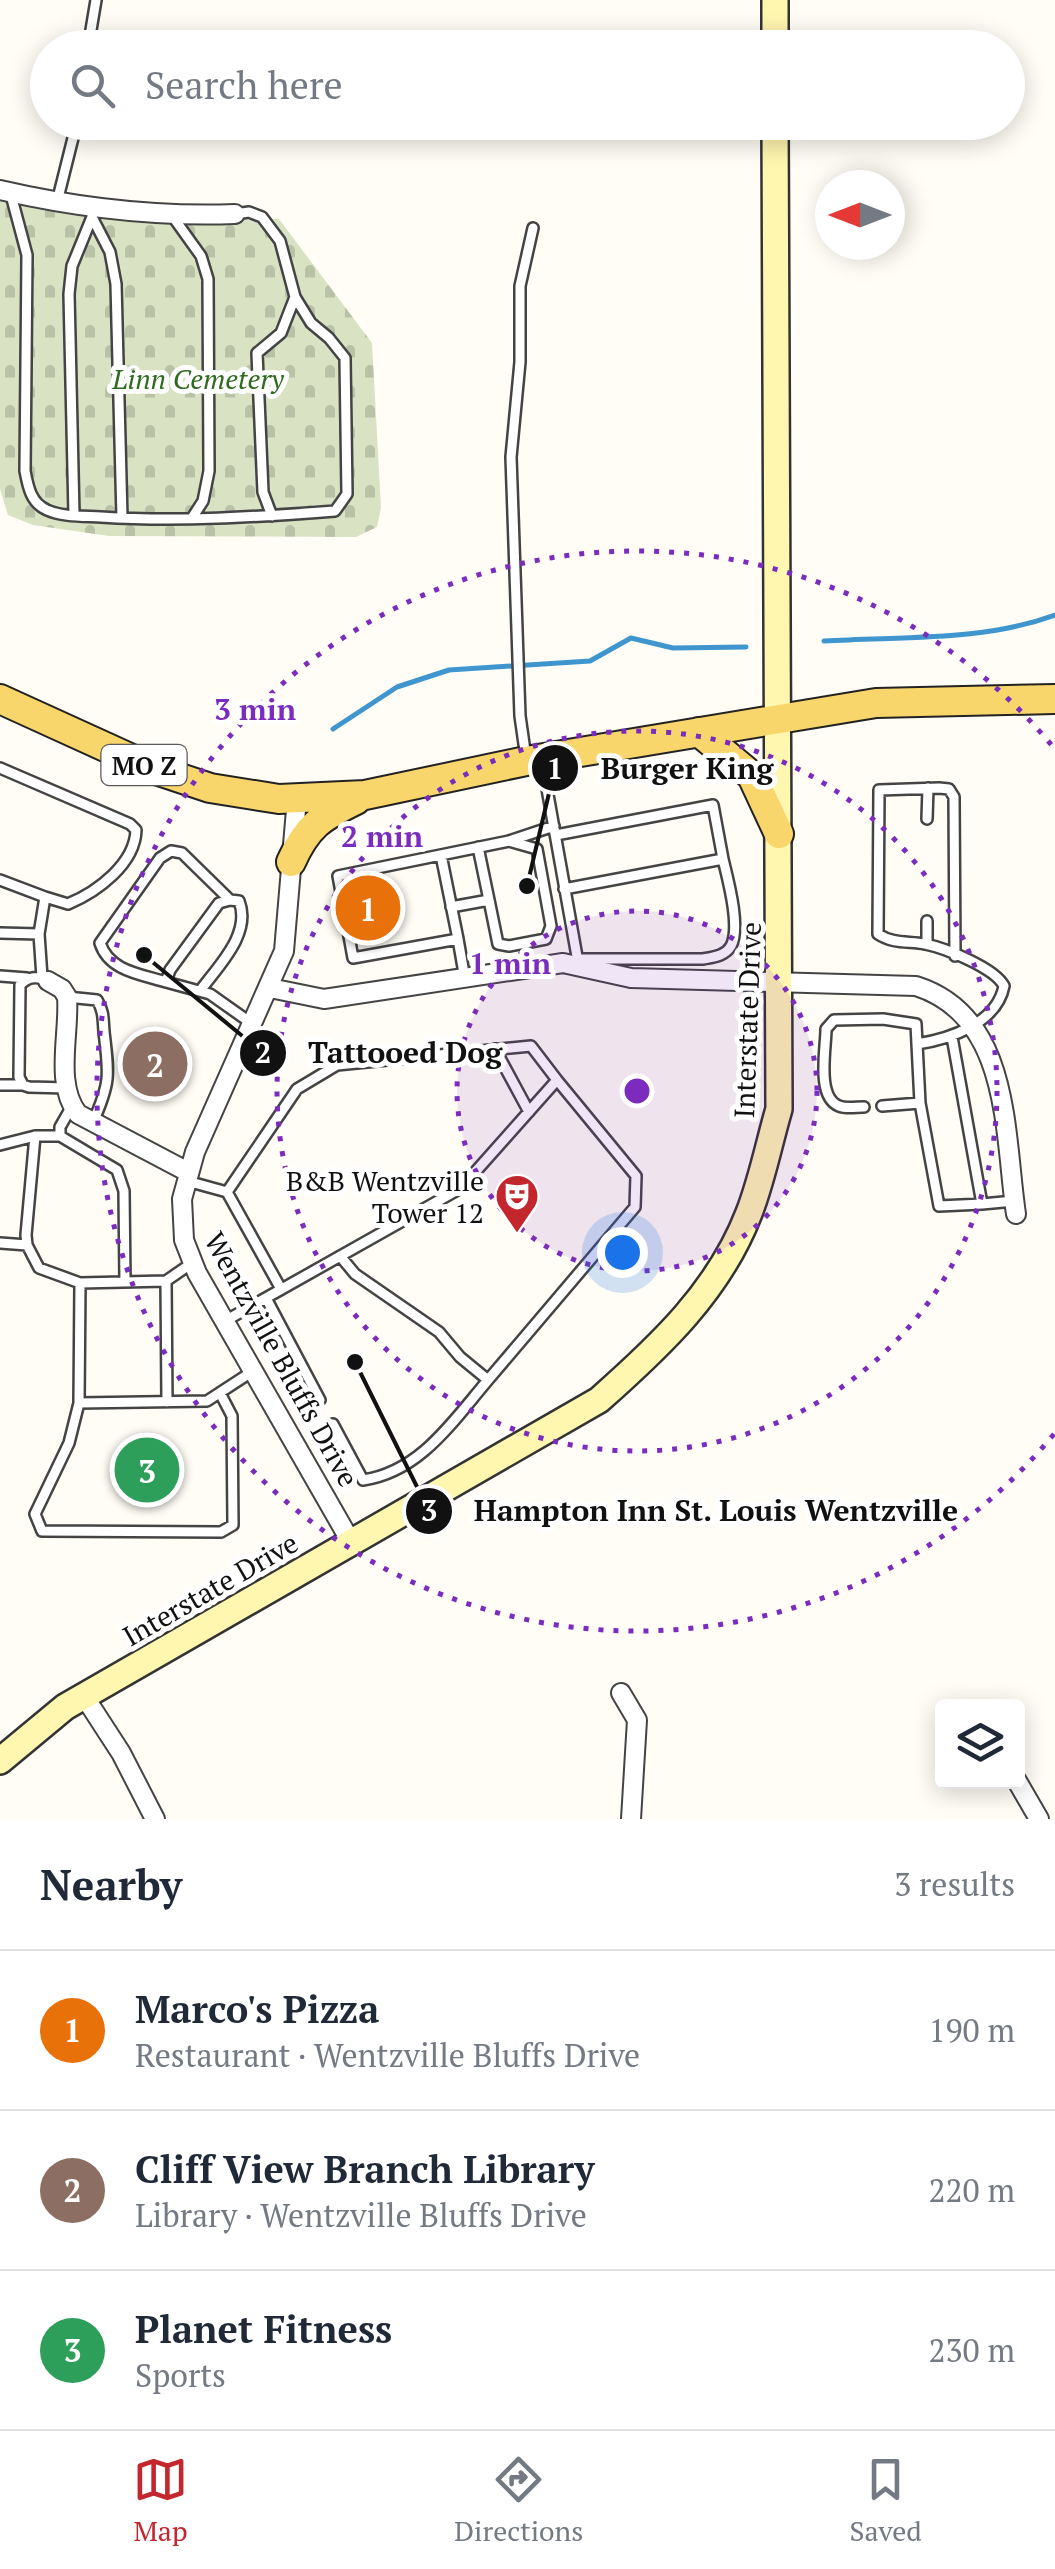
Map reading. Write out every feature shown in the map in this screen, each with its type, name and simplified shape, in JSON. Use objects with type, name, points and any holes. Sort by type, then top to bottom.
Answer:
[{"type":"main road","points":[[775,0],[775,30]]},
{"type":"main road","name":"Interstate Drive","points":[[0,1761],[65,1707],[600,1400],[694,1308],[734,1246],[749,1212],[779,1109],[775,140]]},
{"type":"main road","name":"MO Z","points":[[0,699],[102,747],[210,788],[244,796],[297,798],[365,795],[534,760],[876,703],[1055,699]]},
{"type":"main road","points":[[700,732],[752,776],[779,834]]},
{"type":"main road","points":[[291,862],[302,837],[313,825],[365,795]]},
{"type":"street","points":[[5,191],[92,213],[235,214]]},
{"type":"street","name":"Wentzville Bluffs Drive","points":[[297,798],[284,951],[187,1176],[180,1220],[192,1263],[352,1542]]},
{"type":"street","points":[[270,988],[324,999],[578,962],[632,978],[916,986],[946,999],[973,1024],[988,1049],[995,1070],[1015,1208]]},
{"type":"street","points":[[45,979],[62,989],[67,997],[70,1097],[78,1114],[187,1176]]},
{"type":"street","points":[[621,1693],[637,1720],[631,1819]]},
{"type":"street","points":[[84,1696],[121,1753],[149,1816]]},
{"type":"street","points":[[1021,1789],[1038,1819]]},
{"type":"lane","points":[[91,30],[96,0]]},
{"type":"lane","points":[[57,202],[72,140]]},
{"type":"lane","points":[[5,191],[28,254],[27,483],[30,494],[44,510],[74,515],[272,516],[335,511],[347,494],[345,358],[311,323],[296,297],[280,241],[262,216],[235,214]]},
{"type":"lane","points":[[74,515],[69,294],[72,266],[92,213]]},
{"type":"lane","points":[[92,213],[110,252],[116,284],[122,518]]},
{"type":"lane","points":[[173,216],[201,256],[208,279],[208,472],[203,502],[192,518]]},
{"type":"lane","points":[[458,938],[353,958],[338,876],[555,831],[713,805],[731,892],[734,929],[732,944],[722,955],[578,962],[555,831],[520,716],[511,457],[520,362],[520,286],[532,228]]},
{"type":"lane","points":[[272,516],[262,492],[257,354],[280,333],[296,297]]},
{"type":"lane","points":[[0,768],[136,830],[136,843],[116,872],[88,896],[68,904],[0,880]]},
{"type":"lane","points":[[927,818],[928,788]]},
{"type":"lane","points":[[917,1044],[952,1036],[973,1024],[995,1009],[1004,986],[999,976],[985,968],[955,956],[927,944],[893,941],[878,934],[879,790],[928,788],[949,790],[954,797],[955,956]]},
{"type":"lane","points":[[478,847],[498,944],[546,940],[551,926],[537,850],[509,841]]},
{"type":"lane","points":[[230,900],[182,853],[171,851],[163,856],[100,944],[104,955],[120,968],[200,991],[253,1024]]},
{"type":"lane","points":[[441,855],[465,979]]},
{"type":"lane","points":[[564,888],[723,860]]},
{"type":"lane","points":[[0,976],[45,979],[40,934],[45,897]]},
{"type":"lane","points":[[451,907],[489,900]]},
{"type":"lane","points":[[166,982],[170,970],[219,904],[239,901],[244,923],[200,991]]},
{"type":"lane","points":[[927,920],[927,944]]},
{"type":"lane","points":[[0,933],[40,934]]},
{"type":"lane","points":[[23,1085],[19,991],[29,978]]},
{"type":"lane","points":[[67,997],[97,1000],[103,1009],[110,1068],[106,1092],[93,1122]]},
{"type":"lane","points":[[864,1108],[842,1108],[826,1091],[826,1030],[834,1020],[846,1017],[916,1024],[920,1102],[939,1206],[982,1204],[1015,1208]]},
{"type":"lane","points":[[952,1036],[982,1204]]},
{"type":"lane","points":[[227,1192],[297,1088],[337,1065],[531,1046],[636,1176],[635,1206],[420,1456],[382,1477],[363,1480],[333,1424]]},
{"type":"lane","points":[[495,1049],[529,1112]]},
{"type":"lane","points":[[225,1321],[460,1188],[557,1080]]},
{"type":"lane","points":[[0,1085],[23,1085],[70,1097],[60,1136]]},
{"type":"lane","points":[[882,1106],[920,1102]]},
{"type":"lane","points":[[35,1136],[27,1245],[40,1268],[80,1284],[166,1281],[192,1263]]},
{"type":"lane","points":[[0,1145],[35,1136],[60,1136],[117,1170],[124,1190],[125,1282]]},
{"type":"lane","points":[[187,1176],[227,1192],[281,1290]]},
{"type":"lane","points":[[0,1242],[27,1245]]},
{"type":"lane","points":[[340,1256],[355,1274],[438,1332],[488,1380]]},
{"type":"lane","points":[[166,1281],[167,1402]]},
{"type":"lane","points":[[80,1284],[79,1403],[69,1443],[35,1514],[42,1530],[220,1532],[233,1525],[232,1416],[220,1393]]},
{"type":"lane","points":[[266,1298],[320,1400]]},
{"type":"lane","points":[[79,1403],[207,1401],[253,1371]]},
{"type":"green space","name":"Linn Cemetery","points":[[0,199],[154,221],[279,219],[372,343],[381,508],[377,527],[356,537],[109,536],[33,525],[8,515],[0,489]]},
{"type":"waterway","points":[[824,641],[970,634],[1055,615]]},
{"type":"waterway","points":[[333,729],[397,687],[449,670],[590,661],[631,638],[673,648],[746,647]]},
{"type":"place","name":"Burger King","points":[[527,886]]},
{"type":"place","name":"Marco's Pizza","points":[[368,908]]},
{"type":"place","name":"Tattooed Dog","points":[[144,955]]},
{"type":"place","name":"Cliff View Branch Library","points":[[155,1064]]},
{"type":"place","name":"B&B Wentzville Tower 12","points":[[517,1234]]},
{"type":"place","name":"Hampton Inn St. Louis Wentzville","points":[[355,1362]]},
{"type":"place","name":"Planet Fitness","points":[[147,1470]]}]
